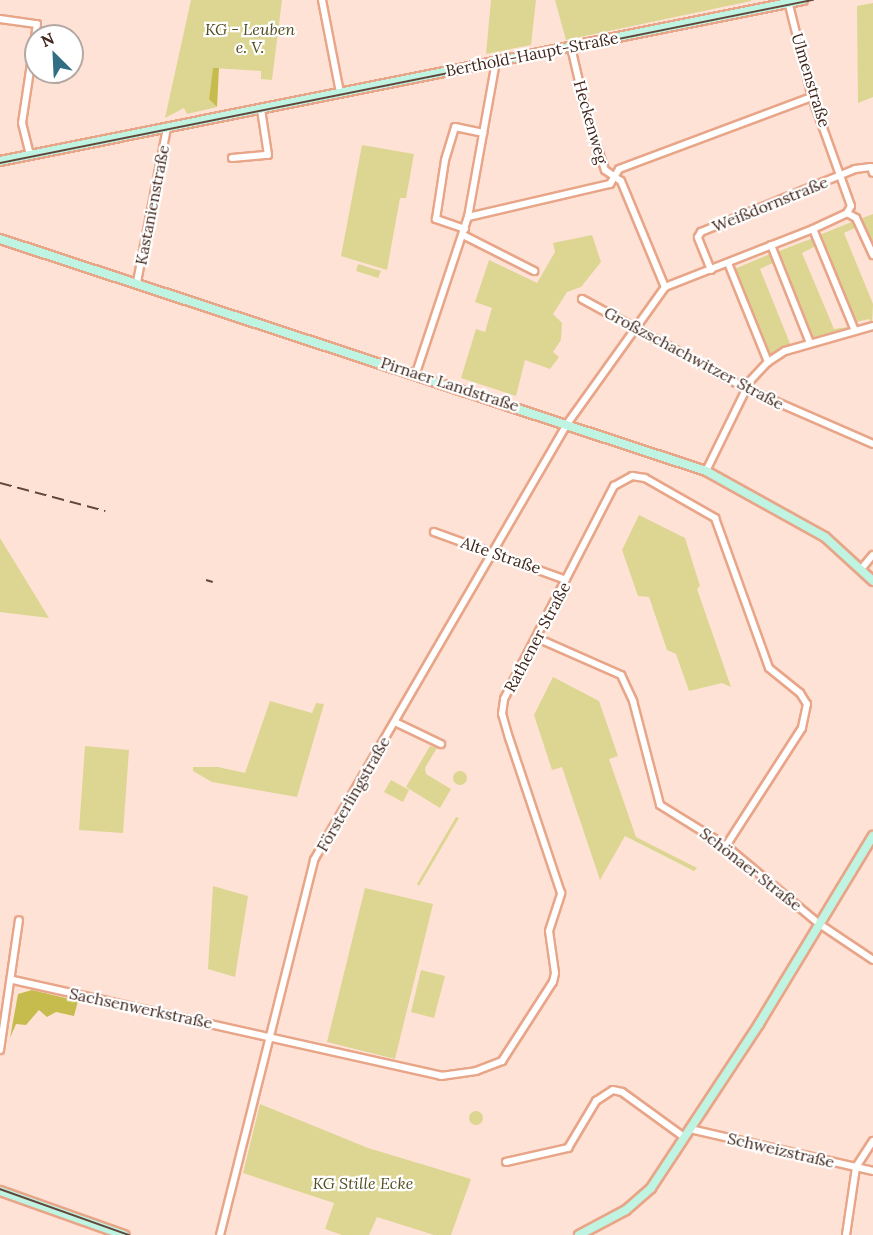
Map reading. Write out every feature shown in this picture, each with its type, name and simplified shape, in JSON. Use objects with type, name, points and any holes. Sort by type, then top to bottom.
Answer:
[{"type":"street","points":[[322,0],[340,93]]},
{"type":"street","name":"Berthold-Haupt-Straße","points":[[0,161],[803,0]]},
{"type":"street","name":"Ulmenstraße","points":[[789,2],[812,97],[837,158]]},
{"type":"street","points":[[0,19],[37,24],[22,123],[30,155]]},
{"type":"street","name":"Heckenweg","points":[[571,46],[588,120],[605,170],[621,180],[665,287]]},
{"type":"street","points":[[416,373],[468,217],[496,62]]},
{"type":"street","points":[[468,217],[599,188],[610,184],[613,175],[644,159],[812,97]]},
{"type":"street","points":[[232,158],[268,155],[261,109]]},
{"type":"street","name":"Kastanienstraße","points":[[137,282],[167,127]]},
{"type":"street","points":[[483,133],[455,127],[451,130],[436,219],[534,271]]},
{"type":"street","name":"Weißdornstraße","points":[[837,158],[850,196],[847,213]]},
{"type":"street","name":"Weißdornstraße","points":[[711,270],[698,237],[701,232],[843,175],[871,167],[873,173]]},
{"type":"street","points":[[567,423],[633,327],[665,287],[813,229],[847,213],[856,218],[873,255]]},
{"type":"street","points":[[813,229],[855,331]]},
{"type":"street","name":"Pirnaer Landstraße","points":[[0,239],[416,373],[706,471],[803,522],[862,568],[873,581]]},
{"type":"street","points":[[771,245],[810,344]]},
{"type":"street","points":[[728,263],[768,362]]},
{"type":"street","name":"Großzschachwitzer Straße","points":[[582,299],[747,389],[873,444]]},
{"type":"street","points":[[706,471],[747,389],[768,362],[785,351],[873,326]]},
{"type":"street","name":"Försterlingstraße","points":[[220,1235],[314,860],[395,722],[490,552],[567,423]]},
{"type":"street","name":"Rathener Straße","points":[[270,1036],[441,1076],[476,1071],[502,1061],[555,973],[549,931],[561,893],[502,714],[504,699],[614,486],[632,476],[645,478],[715,518],[769,668],[807,704],[802,728],[726,846]]},
{"type":"street","name":"Alte Straße","points":[[434,532],[566,580]]},
{"type":"street","points":[[862,568],[873,555]]},
{"type":"street","name":"Schönaer Straße","points":[[537,638],[621,675],[633,701],[660,805],[726,846],[818,923],[873,960]]},
{"type":"street","points":[[395,722],[441,744]]},
{"type":"street","points":[[579,1235],[643,1196],[690,1129],[873,836]]},
{"type":"street","points":[[0,1050],[13,980],[19,920]]},
{"type":"street","name":"Sachsenwerkstraße","points":[[13,980],[270,1036]]},
{"type":"street","points":[[506,1162],[568,1148],[596,1101],[614,1090],[622,1092],[684,1137]]},
{"type":"street","name":"Schweizstraße","points":[[690,1129],[873,1172]]},
{"type":"street","points":[[846,1235],[856,1167],[873,1141]]},
{"type":"street","points":[[0,1191],[124,1235]]},
{"type":"green space","name":"KG - Leuben e. V.","points":[[191,0],[282,0],[272,80],[261,79],[261,71],[214,68],[209,98],[217,107],[187,114],[184,108],[165,118]]},
{"type":"green space","points":[[491,0],[536,0],[531,45],[486,54]]},
{"type":"green space","points":[[555,0],[751,0],[751,1],[566,40]]},
{"type":"green space","points":[[873,3],[873,97],[858,103],[857,6]]},
{"type":"green space","points":[[362,145],[414,154],[406,198],[400,198],[387,270],[341,256]]},
{"type":"green space","points":[[873,214],[873,253],[860,219]]},
{"type":"green space","points":[[854,221],[857,227],[844,233],[873,304],[872,325],[869,319],[852,323],[817,236]]},
{"type":"green space","points":[[592,235],[601,262],[581,287],[567,292],[553,314],[562,323],[561,340],[553,352],[559,357],[550,369],[525,360],[516,396],[461,378],[476,329],[485,332],[492,308],[475,302],[489,260],[537,283],[555,252],[553,243]]},
{"type":"green space","points":[[813,238],[816,246],[802,253],[834,329],[848,327],[846,332],[810,342],[774,253]]},
{"type":"green space","points":[[770,254],[773,263],[760,269],[791,346],[767,358],[732,270]]},
{"type":"green space","points":[[358,264],[381,271],[378,278],[356,271]]},
{"type":"green space","points":[[639,515],[685,538],[700,586],[697,589],[731,687],[722,683],[689,691],[676,654],[667,650],[649,597],[638,596],[622,550]]},
{"type":"green space","points":[[0,538],[49,618],[0,612]]},
{"type":"green space","points":[[553,677],[599,701],[618,756],[609,759],[636,837],[697,868],[694,871],[625,836],[600,880],[562,767],[552,770],[534,715]]},
{"type":"green space","points":[[270,701],[312,713],[316,703],[324,704],[297,797],[212,782],[193,771],[193,767],[218,767],[245,773]]},
{"type":"green space","points":[[85,746],[129,750],[123,833],[79,830]]},
{"type":"green space","points":[[430,746],[437,748],[425,768],[426,774],[451,789],[440,808],[406,787]]},
{"type":"green space","points":[[460,771],[465,773],[467,778],[465,783],[460,785],[455,783],[453,778],[455,773]]},
{"type":"green space","points":[[391,780],[409,790],[403,802],[384,792]]},
{"type":"green space","points":[[456,817],[459,818],[419,886],[417,884]]},
{"type":"green space","points":[[213,886],[248,896],[235,977],[208,969]]},
{"type":"green space","points":[[365,888],[433,904],[395,1059],[327,1042]]},
{"type":"green space","points":[[421,970],[445,976],[434,1018],[411,1012]]},
{"type":"green space","name":"KG Stille Ecke","points":[[260,1104],[368,1148],[471,1179],[451,1235],[434,1235],[377,1217],[369,1235],[342,1235],[325,1229],[334,1203],[243,1173]]},
{"type":"green space","points":[[476,1111],[481,1113],[483,1118],[481,1123],[476,1125],[471,1123],[469,1118],[471,1113]]},
{"type":"shaded area","points":[[213,68],[219,68],[217,107],[209,99]]},
{"type":"shaded area","points":[[32,990],[78,1001],[74,1016],[56,1012],[47,1017],[39,1010],[26,1025],[16,1024],[10,1038],[18,994]]},
{"type":"tram line","points":[[0,163],[813,0]]},
{"type":"tram line","points":[[0,1189],[129,1235]]},
{"type":"railway","points":[[0,483],[105,511]]},
{"type":"railway","points":[[206,580],[213,582]]}]
